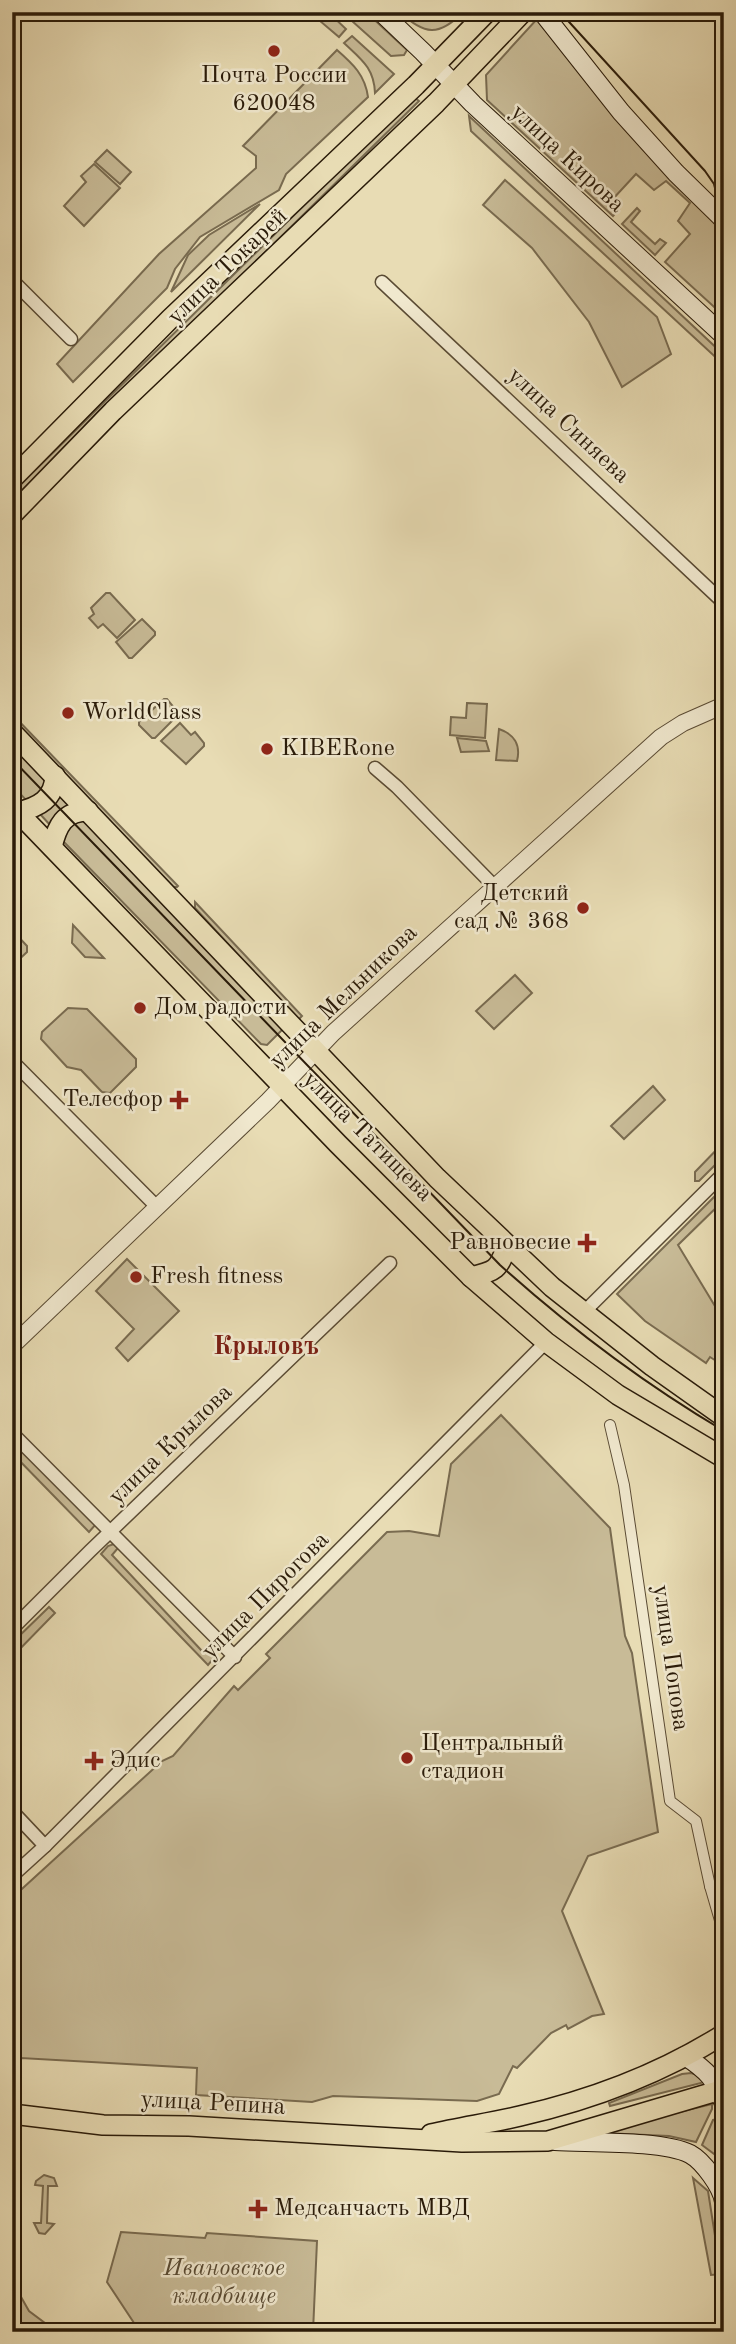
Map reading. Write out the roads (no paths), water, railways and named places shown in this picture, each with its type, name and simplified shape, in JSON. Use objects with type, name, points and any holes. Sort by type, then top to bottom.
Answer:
[{"type":"main road","name":"улица Кирова","points":[[380,12],[607,230],[724,336]]},
{"type":"main road","name":"улица Токарей","points":[[12,479],[170,319],[436,65],[487,12]]},
{"type":"main road","name":"улица Токарей","points":[[12,515],[113,411],[454,84],[523,12]]},
{"type":"main road","points":[[542,12],[621,112],[724,220]]},
{"type":"main road","name":"улица Татищева","points":[[12,732],[438,1178],[507,1246],[583,1312],[724,1417]]},
{"type":"main road","points":[[15,809],[33,808],[46,800],[54,788],[55,776]]},
{"type":"main road","name":"улица Татищева","points":[[15,809],[471,1277],[546,1342],[635,1407],[724,1458]]},
{"type":"main road","points":[[52,847],[61,822],[76,811],[88,811]]},
{"type":"main road","points":[[471,1277],[494,1271],[500,1265],[507,1246]]},
{"type":"main road","name":"улица Репина","points":[[412,2139],[519,2117],[574,2101],[627,2082],[685,2056],[724,2034]]},
{"type":"main road","points":[[685,2056],[704,2068],[722,2094]]},
{"type":"main road","name":"улица Репина","points":[[548,2141],[722,2094]]},
{"type":"main road","name":"улица Репина","points":[[12,2114],[103,2125],[188,2126],[462,2142],[548,2141],[674,2149],[692,2154],[714,2179],[723,2194],[724,2202]]},
{"type":"street","points":[[12,280],[71,340]]},
{"type":"street","name":"улица Синяева","points":[[382,282],[724,603]]},
{"type":"street","name":"улица Мельникова","points":[[12,1346],[283,1087],[341,1026],[661,737],[683,723],[724,705]]},
{"type":"street","points":[[375,768],[495,887]]},
{"type":"street","points":[[12,1060],[157,1207]]},
{"type":"street","points":[[583,1312],[724,1173]]},
{"type":"street","name":"улица Крылова","points":[[12,1629],[390,1263]]},
{"type":"street","name":"улица Пирогова","points":[[12,1876],[234,1657],[546,1342]]},
{"type":"street","name":"улица Попова","points":[[610,1425],[624,1485],[670,1801],[696,1821],[724,1934]]},
{"type":"street","points":[[12,1433],[234,1657]]},
{"type":"street","points":[[12,1811],[45,1846]]},
{"type":"street","points":[[710,1886],[724,1898]]},
{"type":"tram line","points":[[560,12],[705,171],[714,184],[724,224]]},
{"type":"tram line","points":[[12,759],[500,1265],[608,1354],[724,1431]]},
{"type":"place","name":"Почта России 620048","points":[[274,51]]},
{"type":"place","name":"WorldClass","points":[[68,713]]},
{"type":"place","name":"KIBERone","points":[[267,749]]},
{"type":"place","name":"Детский сад № 368","points":[[583,908]]},
{"type":"place","name":"Дом радости","points":[[140,1008]]},
{"type":"place","name":"Телесфор","points":[[179,1100]]},
{"type":"place","name":"Равновесие","points":[[587,1243]]},
{"type":"place","name":"Fresh fitness","points":[[136,1277]]},
{"type":"place","name":"Центральный стадион","points":[[407,1758]]},
{"type":"place","name":"Эдис","points":[[94,1761]]},
{"type":"place","name":"Медсанчасть МВД","points":[[258,2209]]},
{"type":"district","name":"Крыловъ","points":[[266,1347]]},
{"type":"park label","name":"Ивановское кладбище","points":[[224,2283]]}]
